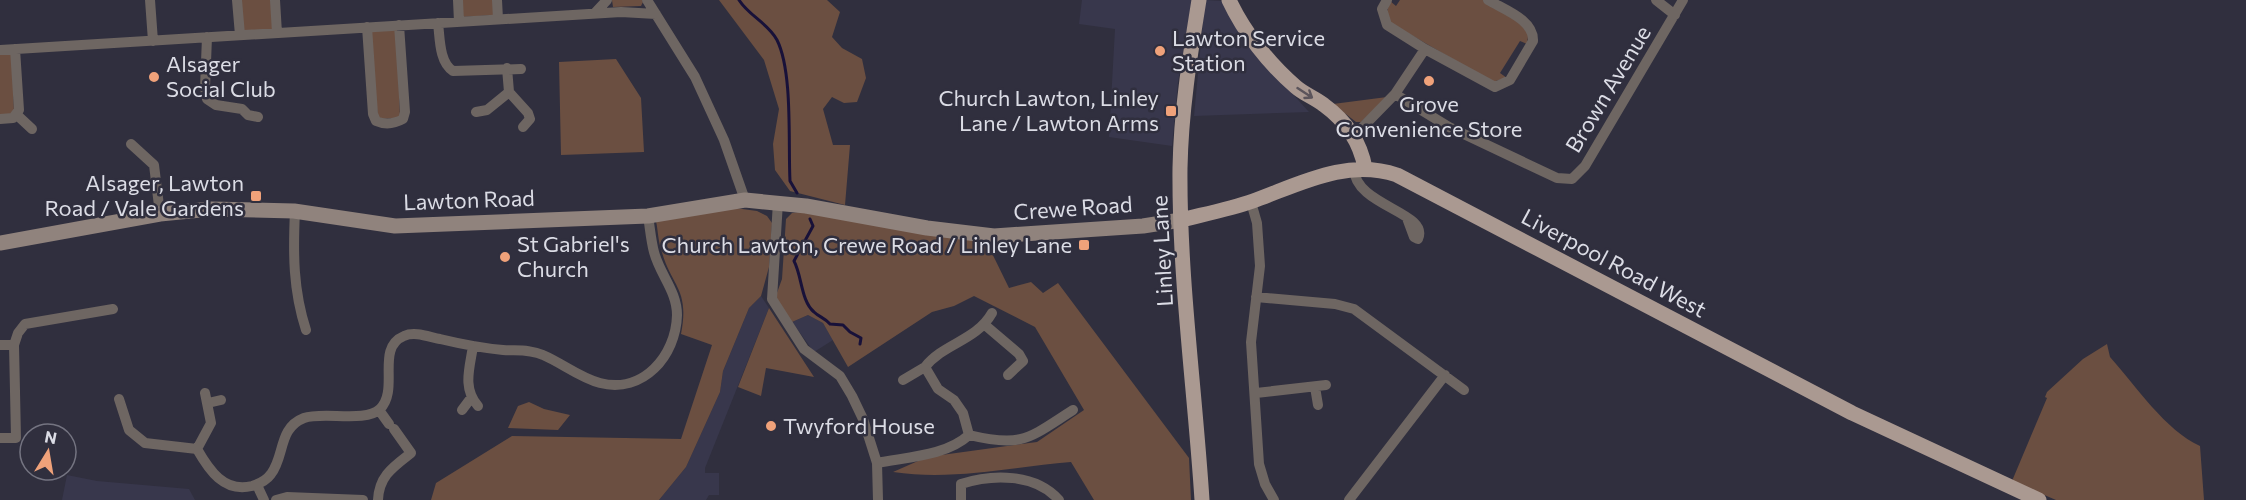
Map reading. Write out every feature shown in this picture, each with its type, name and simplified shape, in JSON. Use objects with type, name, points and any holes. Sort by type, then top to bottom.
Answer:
[{"type":"main road","name":"Linley Lane","points":[[1199,0],[1185,85],[1180,166],[1181,220],[1202,500]]},
{"type":"main road","points":[[1229,0],[1246,30],[1277,68],[1298,89],[1324,105],[1344,122],[1354,136],[1360,169]]},
{"type":"main road","name":"Crewe Road","points":[[778,202],[927,228],[994,236],[1143,226],[1181,220],[1251,202],[1336,171],[1360,169]]},
{"type":"main road","name":"Liverpool Road West","points":[[1360,169],[1397,175],[1852,413],[1954,463],[2039,500]]},
{"type":"main road","name":"Lawton Road","points":[[0,243],[160,214],[211,209],[296,211],[395,226],[648,216],[745,200],[778,202]]},
{"type":"street","points":[[150,0],[153,41]]},
{"type":"street","points":[[237,0],[240,35]]},
{"type":"street","points":[[275,0],[277,33]]},
{"type":"street","points":[[458,0],[459,22]]},
{"type":"street","points":[[496,0],[498,19]]},
{"type":"street","points":[[595,13],[607,0]]},
{"type":"street","points":[[647,0],[695,77],[723,140],[745,200]]},
{"type":"street","points":[[1387,0],[1382,9],[1387,25],[1425,50],[1487,85],[1502,86],[1510,80],[1533,41],[1533,34],[1528,24],[1488,0]]},
{"type":"street","points":[[1656,0],[1675,15]]},
{"type":"street","name":"Brown Avenue","points":[[1395,94],[1449,127],[1557,178],[1572,179],[1585,166],[1683,0]]},
{"type":"street","points":[[0,50],[595,13],[656,14]]},
{"type":"street","points":[[438,23],[446,66],[453,70],[521,69]]},
{"type":"street","points":[[367,27],[373,114],[376,121],[390,123],[403,119],[405,112],[399,26]]},
{"type":"street","points":[[207,38],[205,88],[207,99],[216,105],[242,109],[248,115],[258,117]]},
{"type":"street","points":[[15,50],[17,115],[32,129]]},
{"type":"street","points":[[1354,136],[1395,94],[1425,50]]},
{"type":"street","points":[[507,69],[508,92],[528,113],[530,119],[523,127]]},
{"type":"street","points":[[476,112],[487,110],[508,92]]},
{"type":"street","points":[[0,119],[13,118],[17,115]]},
{"type":"street","points":[[131,144],[154,165],[160,214]]},
{"type":"street","points":[[1360,169],[1357,185],[1365,193],[1407,218]]},
{"type":"street","points":[[778,202],[772,299],[804,349],[840,376],[863,418],[877,463],[878,500]]},
{"type":"street","points":[[1251,202],[1259,241],[1251,342],[1259,464],[1264,484],[1274,500]]},
{"type":"street","points":[[296,211],[293,258],[296,292],[306,330]]},
{"type":"street","points":[[119,399],[126,432],[145,443],[197,449],[216,477],[230,486],[245,488],[257,484],[273,472],[283,439],[293,424],[306,417],[365,415],[379,410],[388,394],[389,352],[405,335],[419,334],[473,346],[542,354],[604,384],[629,383],[652,373],[672,342],[677,317],[676,298],[654,253],[648,216]]},
{"type":"street","points":[[1256,297],[1335,304],[1354,309],[1464,390]]},
{"type":"street","points":[[0,438],[16,438],[14,345],[18,333],[25,324],[113,309]]},
{"type":"street","points":[[903,380],[925,367],[934,355],[967,339],[985,325],[992,313]]},
{"type":"street","points":[[985,325],[1019,354],[1023,361],[1008,375]]},
{"type":"street","points":[[0,345],[14,345]]},
{"type":"street","points":[[462,410],[474,402],[468,383],[473,346]]},
{"type":"street","points":[[925,367],[938,389],[954,400],[963,413],[969,435]]},
{"type":"street","points":[[1349,500],[1445,375]]},
{"type":"street","points":[[1256,393],[1320,386],[1318,405]]},
{"type":"street","points":[[197,449],[211,423],[206,398],[221,400]]},
{"type":"street","points":[[124,414],[134,406]]},
{"type":"street","points":[[378,500],[378,486],[385,474],[411,453],[379,410]]},
{"type":"street","points":[[969,435],[1011,441],[1028,439],[1073,410]]},
{"type":"street","points":[[877,463],[946,449],[958,445],[969,435]]},
{"type":"street","points":[[961,500],[955,484],[995,476],[1016,478],[1038,485],[1059,500]]},
{"type":"street","points":[[257,484],[264,500]]},
{"type":"street","points":[[276,500],[287,497],[363,500]]},
{"type":"shaded area","points":[[240,0],[272,0],[274,30],[242,32]]},
{"type":"shaded area","points":[[460,0],[494,0],[495,15],[462,17]]},
{"type":"shaded area","points":[[612,0],[642,0],[643,2],[641,6],[613,7]]},
{"type":"shaded area","points":[[719,0],[827,0],[840,12],[832,37],[842,48],[862,59],[866,78],[857,102],[844,103],[832,97],[823,109],[833,145],[850,145],[845,205],[790,191],[775,170],[773,144],[779,109],[764,60]]},
{"type":"shaded area","points":[[1082,0],[1192,0],[1178,82],[1172,146],[1109,137],[1115,29],[1079,24]]},
{"type":"shaded area","points":[[1205,0],[1223,1],[1261,59],[1309,112],[1194,116]]},
{"type":"shaded area","points":[[1400,0],[1484,0],[1529,29],[1527,44],[1520,41],[1500,73],[1507,78],[1492,82],[1389,22],[1386,15],[1390,1],[1396,6]]},
{"type":"shaded area","points":[[397,29],[400,118],[378,119],[370,31]]},
{"type":"shaded area","points":[[12,53],[14,113],[0,116],[0,54]]},
{"type":"shaded area","points":[[616,59],[641,98],[644,152],[561,155],[559,62]]},
{"type":"shaded area","points":[[1387,97],[1361,122],[1356,122],[1333,104]]},
{"type":"shaded area","points":[[735,208],[757,211],[767,216],[772,223],[769,267],[761,296],[749,308],[723,371],[720,392],[686,467],[659,500],[431,500],[436,483],[512,436],[681,439],[712,345],[681,334],[683,307],[681,297],[665,262],[656,221]]},
{"type":"shaded area","points":[[799,212],[986,241],[1009,288],[1031,282],[1043,293],[1058,283],[1189,458],[1191,500],[1094,500],[1071,462],[960,474],[893,472],[927,457],[1037,442],[1084,410],[1035,327],[974,296],[954,306],[932,312],[848,367],[823,323],[808,315],[792,322],[774,301],[782,279],[786,219],[792,213]]},
{"type":"shaded area","points":[[761,296],[769,308],[705,468],[705,473],[719,473],[719,495],[709,495],[706,500],[659,500],[686,467],[720,392],[723,371],[749,308]]},
{"type":"shaded area","points":[[769,308],[814,377],[766,368],[761,396],[738,387]]},
{"type":"shaded area","points":[[808,315],[823,323],[833,340],[814,352],[792,322]]},
{"type":"shaded area","points":[[2107,344],[2110,357],[2163,419],[2187,439],[2200,446],[2204,500],[2056,500],[2012,481],[2047,398],[2045,397],[2047,392],[2083,359]]},
{"type":"shaded area","points":[[529,402],[544,409],[570,415],[558,430],[508,428],[518,406]]},
{"type":"shaded area","points":[[78,477],[189,489],[195,500],[62,500],[66,482],[78,482]]},
{"type":"waterway","points":[[739,0],[773,34],[782,54],[788,89],[790,181],[797,193]]},
{"type":"waterway","points":[[810,219],[813,226],[794,261],[804,295],[814,312],[830,324],[843,325],[861,338],[860,344]]},
{"type":"place","name":"Lawton Service Station","points":[[1160,51]]},
{"type":"place","name":"Alsager Social Club","points":[[154,77]]},
{"type":"place","name":"Grove Convenience Store","points":[[1429,81]]},
{"type":"place","name":"Church Lawton, Linley Lane / Lawton Arms","points":[[1171,111]]},
{"type":"place","name":"Alsager, Lawton Road / Vale Gardens","points":[[256,196]]},
{"type":"place","name":"Church Lawton, Crewe Road / Linley Lane","points":[[1084,245]]},
{"type":"place","name":"St Gabriel's Church","points":[[505,257]]},
{"type":"place","name":"Twyford House","points":[[771,426]]}]
